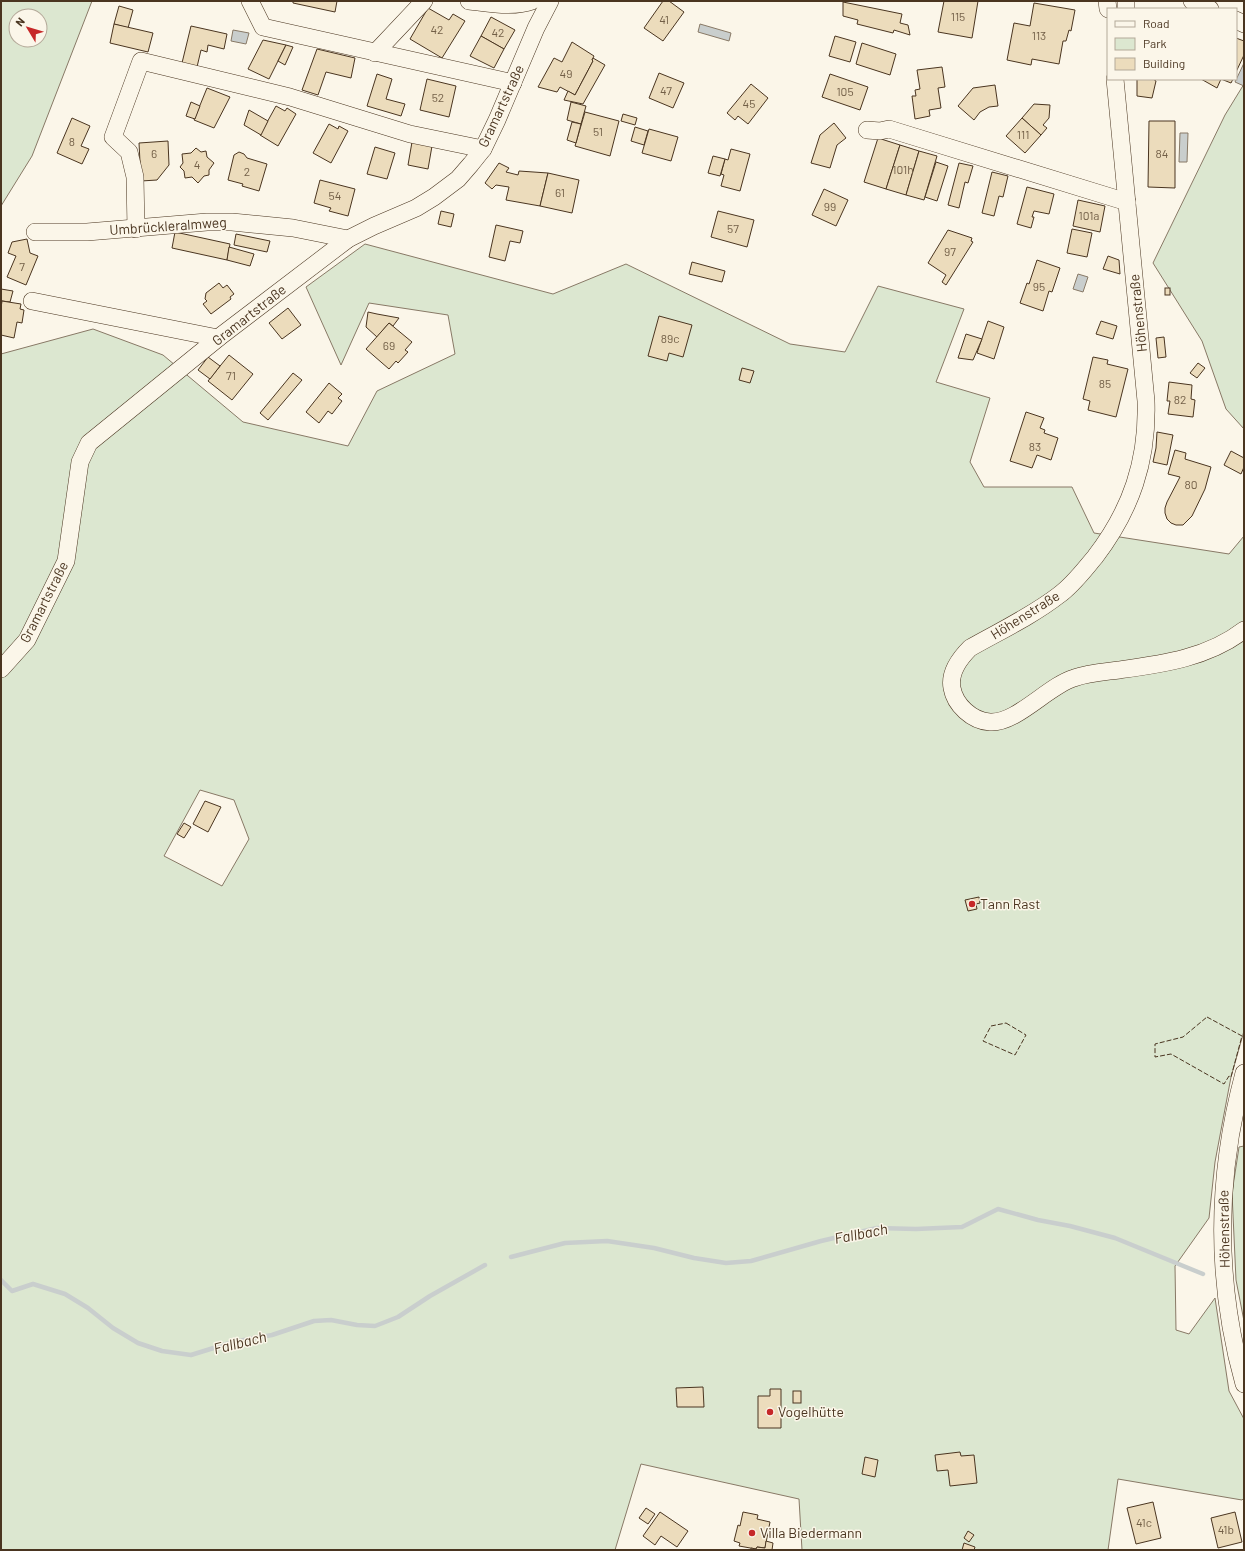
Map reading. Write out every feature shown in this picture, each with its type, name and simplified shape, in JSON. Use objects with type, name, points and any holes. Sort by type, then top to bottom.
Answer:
[{"type":"street","points":[[250,1],[263,27],[374,53],[513,82]]},
{"type":"street","points":[[374,53],[424,1]]},
{"type":"street","points":[[469,1],[489,4],[523,4],[532,1]]},
{"type":"street","name":"Gramartstraße","points":[[1,668],[27,640],[66,561],[80,462],[89,443],[218,338],[348,239],[416,208],[458,179],[472,164],[482,149],[497,120],[536,28],[550,1]]},
{"type":"street","points":[[1192,1],[1208,8]]},
{"type":"street","points":[[136,229],[135,177],[129,152],[113,137],[141,61],[290,97],[410,134],[482,149]]},
{"type":"street","name":"Höhenstraße","points":[[1114,80],[1141,347],[1146,416],[1142,456],[1129,501],[1111,535],[1090,562],[1076,579],[1060,594],[1036,610],[970,648],[963,654],[953,672],[952,687],[961,706],[973,717],[981,721],[1000,722],[1054,688],[1074,678],[1094,673],[1170,662],[1221,645],[1244,630]]},
{"type":"street","points":[[867,130],[889,130],[1127,202]]},
{"type":"street","name":"Umbrückleralmweg","points":[[35,232],[136,229],[207,222],[232,222],[293,228],[348,239]]},
{"type":"street","points":[[32,301],[218,338]]},
{"type":"street","name":"Höhenstraße","points":[[1244,1073],[1237,1135],[1223,1188],[1222,1242],[1231,1327],[1244,1384]]},
{"type":"green space","points":[[1,1],[92,1],[32,156],[1,206]]},
{"type":"green space","points":[[1244,84],[1244,429],[1226,409],[1202,341],[1153,263],[1225,115]]},
{"type":"green space","points":[[365,244],[553,294],[626,264],[790,344],[845,352],[878,286],[964,309],[936,382],[990,398],[970,462],[984,487],[1072,487],[1094,533],[1229,554],[1244,536],[1244,1031],[1231,1077],[1215,1162],[1209,1218],[1175,1266],[1176,1330],[1189,1334],[1215,1298],[1229,1391],[1244,1419],[1244,1498],[1242,1500],[1118,1479],[1108,1550],[802,1550],[799,1499],[641,1464],[615,1550],[1,1550],[1,354],[93,329],[163,355],[243,422],[348,446],[377,391],[455,354],[448,315],[369,303],[341,365],[306,287]],"holes":[[[200,790],[234,800],[249,839],[222,886],[164,856]]]},
{"type":"green space","points":[[1244,1146],[1244,1321],[1236,1280],[1232,1193],[1239,1147]]},
{"type":"shaded area","points":[[700,24],[731,33],[729,41],[698,32]]},
{"type":"shaded area","points":[[233,30],[249,33],[246,44],[231,41]]},
{"type":"shaded area","points":[[1244,63],[1244,86],[1235,82]]},
{"type":"shaded area","points":[[1180,133],[1188,133],[1187,162],[1179,162]]},
{"type":"shaded area","points":[[1078,274],[1088,277],[1083,292],[1073,289]]},
{"type":"building","points":[[293,1],[337,1],[335,12],[293,3]]},
{"type":"building","points":[[663,1],[669,1],[684,12],[663,41],[644,28]]},
{"type":"building","points":[[944,1],[978,1],[972,38],[938,32]]},
{"type":"building","points":[[843,2],[902,14],[900,23],[908,25],[910,35],[894,30],[893,33],[857,24],[858,20],[843,16]]},
{"type":"building","points":[[1034,3],[1075,10],[1071,31],[1069,30],[1066,41],[1063,41],[1059,64],[1032,59],[1031,65],[1007,60],[1014,23],[1030,26]]},
{"type":"building","points":[[119,6],[133,10],[128,28],[114,24]]},
{"type":"building","points":[[428,8],[449,20],[453,14],[465,21],[442,58],[410,39]]},
{"type":"building","points":[[491,17],[515,30],[504,49],[481,36]]},
{"type":"building","points":[[114,24],[153,33],[148,52],[110,43]]},
{"type":"building","points":[[191,26],[227,34],[224,49],[208,45],[207,52],[201,50],[197,67],[182,63]]},
{"type":"building","points":[[481,36],[504,49],[494,68],[470,56]]},
{"type":"building","points":[[835,36],[856,42],[850,62],[829,56]]},
{"type":"building","points":[[1237,38],[1244,41],[1244,55],[1237,70]]},
{"type":"building","points":[[263,40],[286,45],[269,79],[248,69]]},
{"type":"building","points":[[572,42],[594,56],[593,61],[575,95],[560,87],[557,92],[538,87],[554,58],[562,62]]},
{"type":"building","points":[[862,43],[896,54],[890,75],[856,64]]},
{"type":"building","points":[[286,45],[293,47],[285,65],[278,61]]},
{"type":"building","points":[[317,49],[355,58],[351,78],[326,72],[318,95],[302,90]]},
{"type":"building","points":[[593,58],[605,65],[583,104],[564,100],[568,91],[575,95],[593,61]]},
{"type":"building","points":[[942,67],[945,87],[938,88],[941,108],[929,110],[930,116],[915,119],[912,96],[916,96],[915,90],[920,89],[917,70]]},
{"type":"building","points":[[659,73],[684,83],[673,108],[649,98]]},
{"type":"building","points":[[377,74],[392,79],[386,99],[405,104],[401,116],[367,106]]},
{"type":"building","points":[[830,74],[868,87],[860,110],[822,97]]},
{"type":"building","points":[[427,79],[456,86],[449,117],[420,110]]},
{"type":"building","points":[[1137,80],[1156,81],[1152,98],[1137,96]]},
{"type":"building","points":[[1203,80],[1221,80],[1217,88]]},
{"type":"building","points":[[1224,80],[1232,80],[1231,83]]},
{"type":"building","points":[[751,84],[768,98],[748,124],[738,116],[735,120],[727,113]]},
{"type":"building","points":[[995,85],[998,106],[989,107],[980,112],[974,120],[958,106],[973,88]]},
{"type":"building","points":[[207,88],[230,97],[214,128],[194,120]]},
{"type":"building","points":[[191,102],[200,106],[195,119],[186,116]]},
{"type":"building","points":[[571,102],[586,106],[581,124],[567,120]]},
{"type":"building","points":[[1034,104],[1050,105],[1049,118],[1043,125],[1047,128],[1041,135],[1022,118]]},
{"type":"building","points":[[276,106],[285,111],[287,108],[296,114],[278,146],[260,135]]},
{"type":"building","points":[[249,110],[268,121],[261,135],[244,125]]},
{"type":"building","points":[[585,112],[619,121],[610,156],[575,146]]},
{"type":"building","points":[[623,114],[637,118],[635,125],[621,121]]},
{"type":"building","points":[[72,118],[90,126],[81,146],[89,149],[82,164],[57,153]]},
{"type":"building","points":[[1022,118],[1041,135],[1025,153],[1006,136]]},
{"type":"building","points":[[1149,121],[1175,121],[1175,188],[1148,187]]},
{"type":"building","points":[[572,122],[581,124],[576,143],[567,140]]},
{"type":"building","points":[[834,123],[846,138],[837,145],[830,168],[811,163],[820,135]]},
{"type":"building","points":[[329,124],[338,129],[339,126],[348,131],[331,163],[313,153]]},
{"type":"building","points":[[635,127],[648,131],[644,145],[631,141]]},
{"type":"building","points":[[649,129],[678,137],[671,161],[642,153]]},
{"type":"building","points":[[878,138],[900,145],[886,189],[864,182]]},
{"type":"building","points":[[168,141],[169,165],[157,180],[141,181],[139,143]]},
{"type":"building","points":[[412,142],[432,146],[428,169],[408,165]]},
{"type":"building","points":[[900,145],[919,151],[906,195],[886,189]]},
{"type":"building","points":[[375,147],[395,153],[387,179],[367,174]]},
{"type":"building","points":[[196,148],[201,152],[206,151],[207,157],[214,163],[209,170],[209,175],[204,176],[198,183],[192,177],[185,178],[184,171],[180,167],[183,163],[182,154],[191,153]]},
{"type":"building","points":[[731,149],[750,154],[740,191],[721,186],[724,175],[721,174],[725,159],[728,160]]},
{"type":"building","points":[[919,151],[937,156],[924,200],[906,195]]},
{"type":"building","points":[[239,152],[244,154],[247,158],[267,164],[259,191],[242,186],[243,184],[228,180],[234,155]]},
{"type":"building","points":[[713,156],[725,159],[720,176],[708,173]]},
{"type":"building","points":[[936,162],[948,166],[937,201],[925,197]]},
{"type":"building","points":[[499,163],[509,168],[506,172],[518,175],[519,171],[548,173],[540,206],[506,200],[509,187],[496,185],[492,189],[485,183]]},
{"type":"building","points":[[959,163],[973,166],[968,183],[965,182],[959,208],[948,205]]},
{"type":"building","points":[[992,172],[1008,176],[1003,197],[999,196],[994,216],[982,213]]},
{"type":"building","points":[[548,173],[579,180],[572,213],[540,206]]},
{"type":"building","points":[[320,180],[355,189],[348,216],[329,211],[331,208],[314,203]]},
{"type":"building","points":[[1027,187],[1054,194],[1049,214],[1034,211],[1031,228],[1017,224]]},
{"type":"building","points":[[824,189],[848,200],[836,226],[812,215]]},
{"type":"building","points":[[1078,200],[1105,206],[1100,232],[1073,226]]},
{"type":"building","points":[[441,211],[454,214],[451,227],[438,224]]},
{"type":"building","points":[[718,211],[754,220],[747,247],[711,237]]},
{"type":"building","points":[[496,225],[523,231],[520,243],[510,241],[505,261],[489,257]]},
{"type":"building","points":[[1072,229],[1092,233],[1087,257],[1067,253]]},
{"type":"building","points":[[948,230],[972,238],[971,241],[973,242],[946,285],[942,282],[946,275],[928,263]]},
{"type":"building","points":[[175,232],[230,244],[227,260],[172,248]]},
{"type":"building","points":[[236,234],[270,241],[267,252],[234,245]]},
{"type":"building","points":[[27,239],[30,253],[38,256],[26,285],[7,277],[16,256],[8,253],[12,242]]},
{"type":"building","points":[[229,247],[254,254],[250,266],[227,260]]},
{"type":"building","points":[[1108,256],[1119,260],[1120,274],[1103,269]]},
{"type":"building","points":[[1037,260],[1060,268],[1052,292],[1049,291],[1043,311],[1020,303],[1027,283],[1029,284]]},
{"type":"building","points":[[692,262],[725,271],[722,282],[689,274]]},
{"type":"building","points":[[219,283],[223,288],[227,285],[234,294],[230,297],[231,299],[211,314],[203,304],[207,301],[205,299],[206,293]]},
{"type":"building","points":[[1165,288],[1170,288],[1170,295],[1165,295]]},
{"type":"building","points":[[1,289],[13,291],[10,302],[2,301],[1,308]]},
{"type":"building","points":[[2,301],[21,304],[20,309],[24,310],[22,323],[17,322],[14,338],[1,335]]},
{"type":"building","points":[[288,308],[301,325],[282,339],[269,323]]},
{"type":"building","points":[[368,312],[399,318],[393,326],[389,323],[377,337],[366,327]]},
{"type":"building","points":[[659,316],[692,325],[683,357],[669,353],[667,361],[648,356]]},
{"type":"building","points":[[988,321],[1004,327],[994,359],[977,353]]},
{"type":"building","points":[[1101,321],[1117,326],[1113,339],[1096,334]]},
{"type":"building","points":[[389,323],[412,342],[405,350],[408,352],[398,363],[396,361],[389,369],[366,349]]},
{"type":"building","points":[[966,334],[982,339],[973,360],[958,358]]},
{"type":"building","points":[[1164,337],[1166,357],[1158,358],[1156,338]]},
{"type":"building","points":[[229,355],[253,374],[232,400],[208,381]]},
{"type":"building","points":[[208,357],[220,366],[210,379],[198,370]]},
{"type":"building","points":[[1093,357],[1108,360],[1107,364],[1128,369],[1116,417],[1088,410],[1090,401],[1083,399]]},
{"type":"building","points":[[1198,363],[1205,368],[1197,378],[1190,373]]},
{"type":"building","points":[[742,368],[754,371],[750,383],[739,380]]},
{"type":"building","points":[[293,373],[302,380],[268,420],[260,413]]},
{"type":"building","points":[[1169,382],[1192,385],[1191,399],[1195,400],[1193,417],[1168,414],[1170,401],[1167,401]]},
{"type":"building","points":[[329,383],[342,394],[338,398],[342,401],[332,414],[328,411],[319,423],[306,412]]},
{"type":"building","points":[[1026,412],[1044,418],[1040,428],[1045,430],[1044,433],[1058,438],[1051,460],[1037,455],[1032,468],[1010,461]]},
{"type":"building","points":[[1157,432],[1173,435],[1167,465],[1153,462]]},
{"type":"building","points":[[1175,450],[1186,453],[1185,459],[1211,467],[1205,489],[1192,516],[1183,525],[1171,523],[1167,519],[1165,513],[1167,502],[1180,477],[1168,474]]},
{"type":"building","points":[[1231,451],[1244,458],[1244,467],[1241,474],[1224,465]]},
{"type":"building","points":[[205,801],[221,807],[208,832],[193,824]]},
{"type":"building","points":[[184,823],[191,827],[184,838],[177,834]]},
{"type":"building","name":"Tann Rast","points":[[979,897],[980,903],[976,904],[977,909],[968,911],[965,900]]},
{"type":"building","points":[[703,1387],[704,1407],[677,1407],[676,1388]]},
{"type":"building","name":"Vogelhütte","points":[[770,1389],[781,1389],[781,1428],[758,1428],[758,1396],[770,1396]]},
{"type":"building","points":[[793,1391],[801,1391],[801,1403],[793,1403]]},
{"type":"building","points":[[960,1452],[961,1456],[974,1455],[977,1483],[950,1486],[948,1470],[937,1471],[935,1455]]},
{"type":"building","points":[[865,1457],[878,1460],[875,1477],[862,1474]]},
{"type":"building","points":[[1153,1502],[1161,1538],[1136,1544],[1127,1508]]},
{"type":"building","points":[[646,1508],[655,1514],[648,1524],[639,1518]]},
{"type":"building","points":[[660,1512],[688,1531],[677,1547],[661,1536],[655,1545],[643,1536]]},
{"type":"building","name":"Villa Biedermann","points":[[743,1512],[758,1515],[757,1519],[770,1522],[765,1548],[757,1547],[756,1549],[739,1546],[740,1543],[734,1541],[738,1525],[740,1526]]},
{"type":"building","points":[[1235,1512],[1242,1542],[1218,1548],[1211,1518]]},
{"type":"building","points":[[968,1531],[974,1535],[969,1542],[964,1538]]},
{"type":"building","points":[[766,1541],[773,1543],[772,1550],[751,1550],[751,1548],[756,1549],[757,1547],[765,1548]]},
{"type":"building","points":[[964,1543],[975,1547],[974,1550],[962,1550]]},
{"type":"waterway","name":"Fallbach","points":[[511,1257],[565,1243],[607,1241],[654,1248],[694,1258],[726,1263],[751,1261],[821,1241],[877,1228],[916,1229],[962,1227],[998,1209],[1115,1238],[1203,1274]]},
{"type":"waterway","name":"Fallbach","points":[[1,1280],[12,1291],[33,1284],[65,1294],[88,1308],[113,1328],[138,1343],[162,1351],[191,1355],[233,1342],[272,1335],[314,1321],[331,1320],[357,1325],[375,1326],[398,1317],[430,1296],[485,1265]]},
{"type":"fence","points":[[1207,1017],[1242,1036],[1231,1077],[1229,1076],[1224,1084],[1171,1054],[1155,1057],[1155,1044],[1183,1037],[1207,1017]]},
{"type":"fence","points":[[1006,1023],[1026,1035],[1015,1055],[983,1041],[991,1026],[1006,1023]]},
{"type":"place","name":"Tann Rast","points":[[972,904]]},
{"type":"place","name":"Vogelhütte","points":[[770,1412]]},
{"type":"place","name":"Villa Biedermann","points":[[752,1533]]}]
